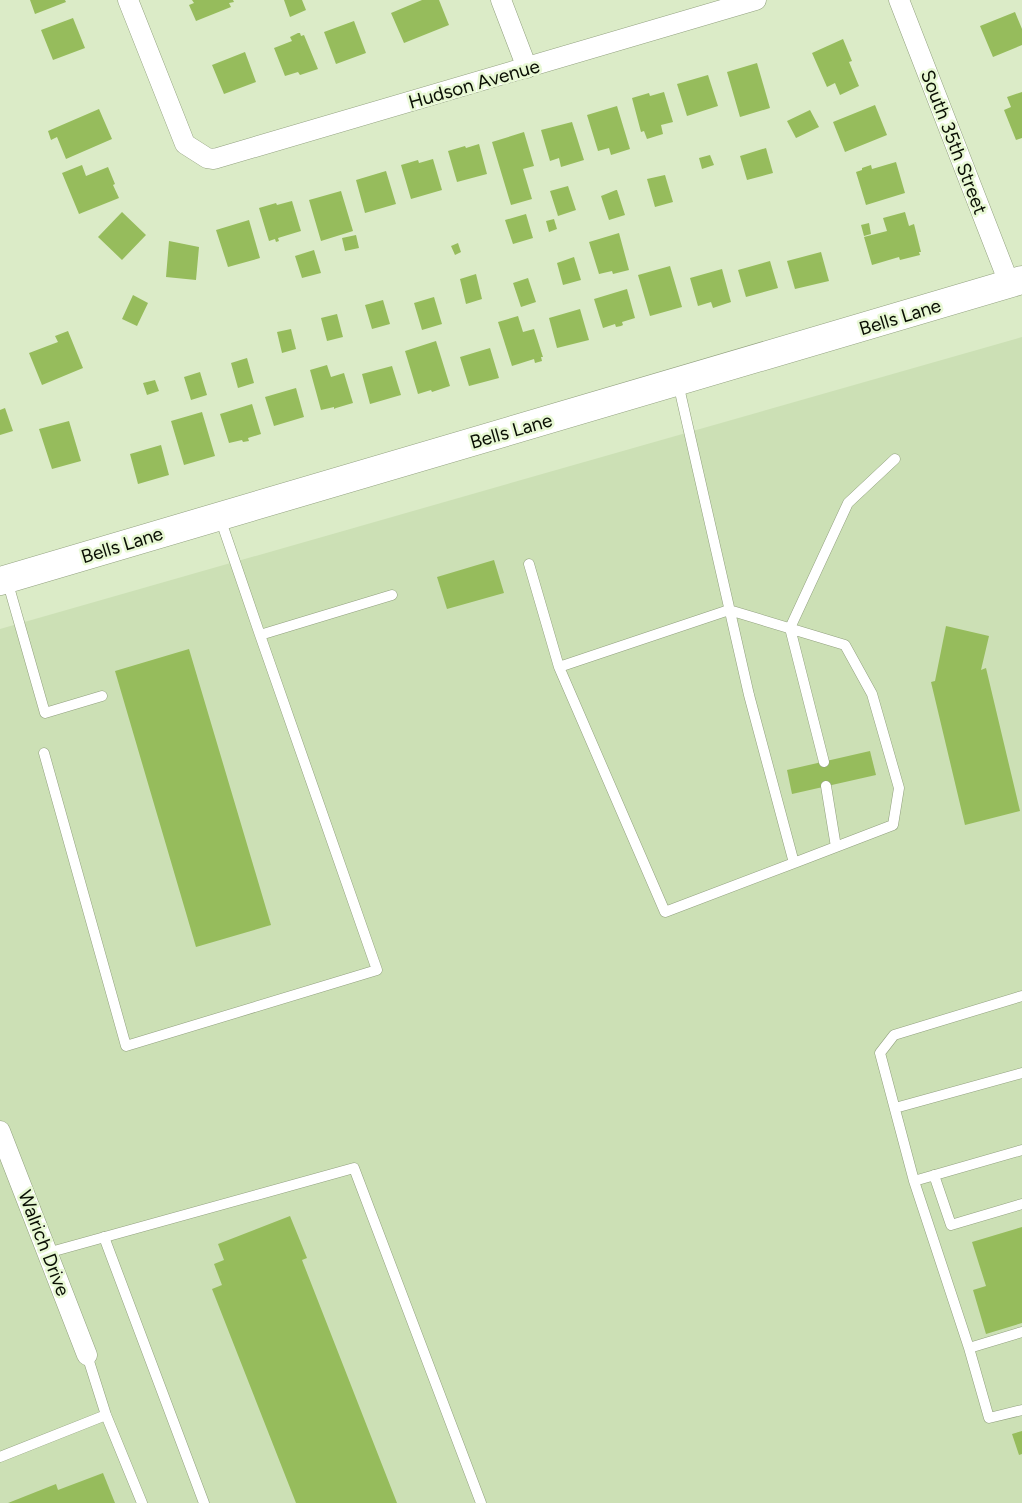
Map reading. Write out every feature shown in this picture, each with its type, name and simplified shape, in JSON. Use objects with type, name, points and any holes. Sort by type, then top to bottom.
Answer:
[{"type":"main road","name":"Bells Lane","points":[[4,580],[1016,282]]},
{"type":"street","name":"Hudson Avenue","points":[[128,0],[185,144],[207,158],[214,159],[756,0]]},
{"type":"street","points":[[501,0],[527,68]]},
{"type":"street","name":"South 35th Street","points":[[899,0],[1016,282]]},
{"type":"street","name":"Walrich Drive","points":[[0,1131],[87,1355]]},
{"type":"lane","points":[[678,382],[749,695],[794,863]]},
{"type":"lane","points":[[824,762],[790,628],[848,503],[895,459]]},
{"type":"lane","points":[[44,753],[126,1046],[377,970],[220,516]]},
{"type":"lane","points":[[529,564],[559,667],[665,912],[893,826],[899,788],[872,694],[845,645],[730,610],[559,667]]},
{"type":"lane","points":[[4,580],[46,713],[102,696]]},
{"type":"lane","points":[[260,635],[392,595]]},
{"type":"lane","points":[[826,786],[836,847]]},
{"type":"lane","points":[[1022,996],[894,1035],[880,1053],[914,1181],[990,1418],[1022,1410]]},
{"type":"lane","points":[[895,1108],[1022,1073]]},
{"type":"lane","points":[[914,1181],[1022,1150]]},
{"type":"lane","points":[[47,1253],[354,1168],[481,1503]]},
{"type":"lane","points":[[934,1175],[951,1225],[1022,1204]]},
{"type":"lane","points":[[104,1237],[204,1503]]},
{"type":"lane","points":[[969,1348],[1022,1332]]},
{"type":"lane","points":[[87,1355],[106,1415],[142,1503]]},
{"type":"lane","points":[[0,1457],[106,1415]]},
{"type":"shaded area","points":[[1022,337],[1022,1503],[0,1503],[0,629]]},
{"type":"building","points":[[30,0],[65,0],[66,2],[35,14]]},
{"type":"building","points":[[192,0],[233,0],[234,2],[229,3],[231,7],[196,21],[189,5],[194,3]]},
{"type":"building","points":[[284,0],[302,0],[306,10],[290,17]]},
{"type":"building","points":[[422,0],[439,0],[449,25],[404,43],[391,13]]},
{"type":"building","points":[[1015,12],[1022,29],[1022,45],[993,57],[980,26]]},
{"type":"building","points":[[73,18],[85,48],[53,60],[41,30]]},
{"type":"building","points":[[354,21],[366,53],[336,64],[324,32]]},
{"type":"building","points":[[298,33],[301,36],[304,35],[318,69],[300,75],[298,72],[285,76],[274,48],[292,41],[290,37]]},
{"type":"building","points":[[843,39],[852,61],[849,62],[859,86],[840,95],[835,83],[827,87],[812,53]]},
{"type":"building","points":[[245,52],[256,82],[224,94],[212,65]]},
{"type":"building","points":[[757,63],[770,108],[740,117],[727,72]]},
{"type":"building","points":[[708,75],[718,106],[687,116],[677,84]]},
{"type":"building","points":[[664,92],[673,122],[661,125],[663,134],[647,139],[644,131],[641,132],[632,98],[649,93],[650,96]]},
{"type":"building","points":[[1022,92],[1022,138],[1016,140],[1004,110],[1011,107],[1007,97]]},
{"type":"building","points":[[875,105],[887,135],[845,152],[833,122]]},
{"type":"building","points":[[617,106],[630,149],[611,155],[609,148],[598,151],[587,115]]},
{"type":"building","points":[[99,109],[112,139],[66,159],[57,137],[51,140],[48,131]]},
{"type":"building","points":[[810,110],[819,127],[796,138],[787,121]]},
{"type":"building","points":[[572,122],[584,160],[561,167],[559,158],[550,161],[541,130]]},
{"type":"building","points":[[524,132],[534,166],[523,169],[532,199],[511,205],[492,142]]},
{"type":"building","points":[[479,144],[487,174],[457,182],[448,151]]},
{"type":"building","points":[[766,148],[773,173],[747,180],[740,156]]},
{"type":"building","points":[[710,155],[714,165],[702,169],[699,158]]},
{"type":"building","points":[[433,159],[442,190],[411,199],[401,165],[418,160],[419,163]]},
{"type":"building","points":[[896,162],[905,193],[866,205],[856,172],[871,165],[872,169]]},
{"type":"building","points":[[82,165],[86,176],[108,167],[119,198],[79,214],[62,173]]},
{"type":"building","points":[[386,171],[396,204],[365,213],[356,180]]},
{"type":"building","points":[[665,175],[673,202],[655,207],[647,179]]},
{"type":"building","points":[[568,186],[576,210],[558,216],[550,191]]},
{"type":"building","points":[[617,190],[625,215],[609,220],[601,196]]},
{"type":"building","points":[[341,191],[353,231],[321,241],[309,200]]},
{"type":"building","points":[[292,201],[301,231],[278,238],[279,241],[276,242],[275,239],[269,241],[259,208]]},
{"type":"building","points":[[122,212],[146,235],[122,260],[98,237]]},
{"type":"building","points":[[905,212],[909,226],[914,224],[921,252],[919,252],[920,255],[900,260],[899,257],[872,265],[864,237],[887,231],[883,218]]},
{"type":"building","points":[[526,214],[533,238],[513,244],[505,220]]},
{"type":"building","points":[[554,219],[557,229],[549,232],[546,221]]},
{"type":"building","points":[[249,220],[260,258],[228,267],[216,230]]},
{"type":"building","points":[[869,223],[871,234],[864,236],[861,225]]},
{"type":"building","points":[[619,233],[629,270],[613,274],[612,271],[599,274],[589,242]]},
{"type":"building","points":[[356,235],[359,248],[345,251],[342,238]]},
{"type":"building","points":[[169,241],[199,247],[196,280],[166,277]]},
{"type":"building","points":[[458,243],[461,252],[455,255],[451,246]]},
{"type":"building","points":[[314,250],[321,273],[302,278],[295,256]]},
{"type":"building","points":[[821,252],[829,281],[795,289],[787,261]]},
{"type":"building","points":[[574,257],[581,280],[563,285],[557,263]]},
{"type":"building","points":[[770,261],[778,288],[746,297],[738,270]]},
{"type":"building","points":[[670,266],[682,307],[650,316],[638,275]]},
{"type":"building","points":[[722,269],[731,302],[713,308],[711,302],[698,306],[690,278]]},
{"type":"building","points":[[476,274],[482,299],[466,304],[460,279]]},
{"type":"building","points":[[528,278],[536,302],[521,307],[513,283]]},
{"type":"building","points":[[627,289],[635,318],[622,322],[623,325],[621,326],[616,327],[615,324],[603,328],[594,299]]},
{"type":"building","points":[[133,295],[148,303],[137,326],[122,319]]},
{"type":"building","points":[[434,297],[442,324],[422,330],[414,303]]},
{"type":"building","points":[[383,300],[390,324],[372,329],[365,305]]},
{"type":"building","points":[[580,309],[589,340],[557,348],[549,318]]},
{"type":"building","points":[[337,314],[343,337],[327,341],[321,318]]},
{"type":"building","points":[[518,316],[523,332],[534,329],[543,357],[541,357],[542,361],[535,363],[534,359],[512,366],[498,322]]},
{"type":"building","points":[[291,329],[296,349],[282,353],[277,332]]},
{"type":"building","points":[[68,331],[83,368],[42,385],[29,353],[58,342],[55,336]]},
{"type":"building","points":[[436,341],[450,386],[418,394],[405,351]]},
{"type":"building","points":[[490,348],[499,378],[469,386],[460,357]]},
{"type":"building","points":[[247,358],[254,383],[238,388],[231,363]]},
{"type":"building","points":[[327,365],[331,377],[344,373],[353,403],[334,409],[334,407],[321,410],[310,370]]},
{"type":"building","points":[[392,366],[401,395],[370,404],[362,374]]},
{"type":"building","points":[[200,372],[207,395],[191,400],[184,377]]},
{"type":"building","points":[[155,380],[159,391],[147,395],[143,383]]},
{"type":"building","points":[[296,388],[304,417],[274,426],[265,397]]},
{"type":"building","points":[[252,404],[261,434],[248,438],[249,441],[243,442],[242,440],[229,443],[220,414]]},
{"type":"building","points":[[5,408],[13,431],[0,435],[0,410]]},
{"type":"building","points":[[202,412],[215,456],[184,465],[171,421]]},
{"type":"building","points":[[69,421],[81,461],[52,469],[39,429]]},
{"type":"building","points":[[161,445],[169,475],[138,484],[130,454]]},
{"type":"building","points":[[494,560],[504,593],[447,609],[437,577]]},
{"type":"building","points":[[946,626],[989,636],[981,670],[986,668],[1020,811],[965,825],[931,682],[935,681]]},
{"type":"building","points":[[189,649],[271,925],[196,947],[115,671]]},
{"type":"building","points":[[870,751],[876,775],[792,794],[787,770]]},
{"type":"building","points":[[290,1216],[307,1258],[302,1260],[397,1503],[296,1503],[212,1289],[222,1285],[214,1264],[224,1260],[218,1244]]},
{"type":"building","points":[[1022,1227],[1022,1323],[986,1334],[973,1290],[986,1286],[972,1242]]},
{"type":"building","points":[[1022,1431],[1022,1454],[1019,1455],[1012,1434]]},
{"type":"building","points":[[103,1473],[115,1503],[8,1503],[56,1484],[58,1490]]}]
